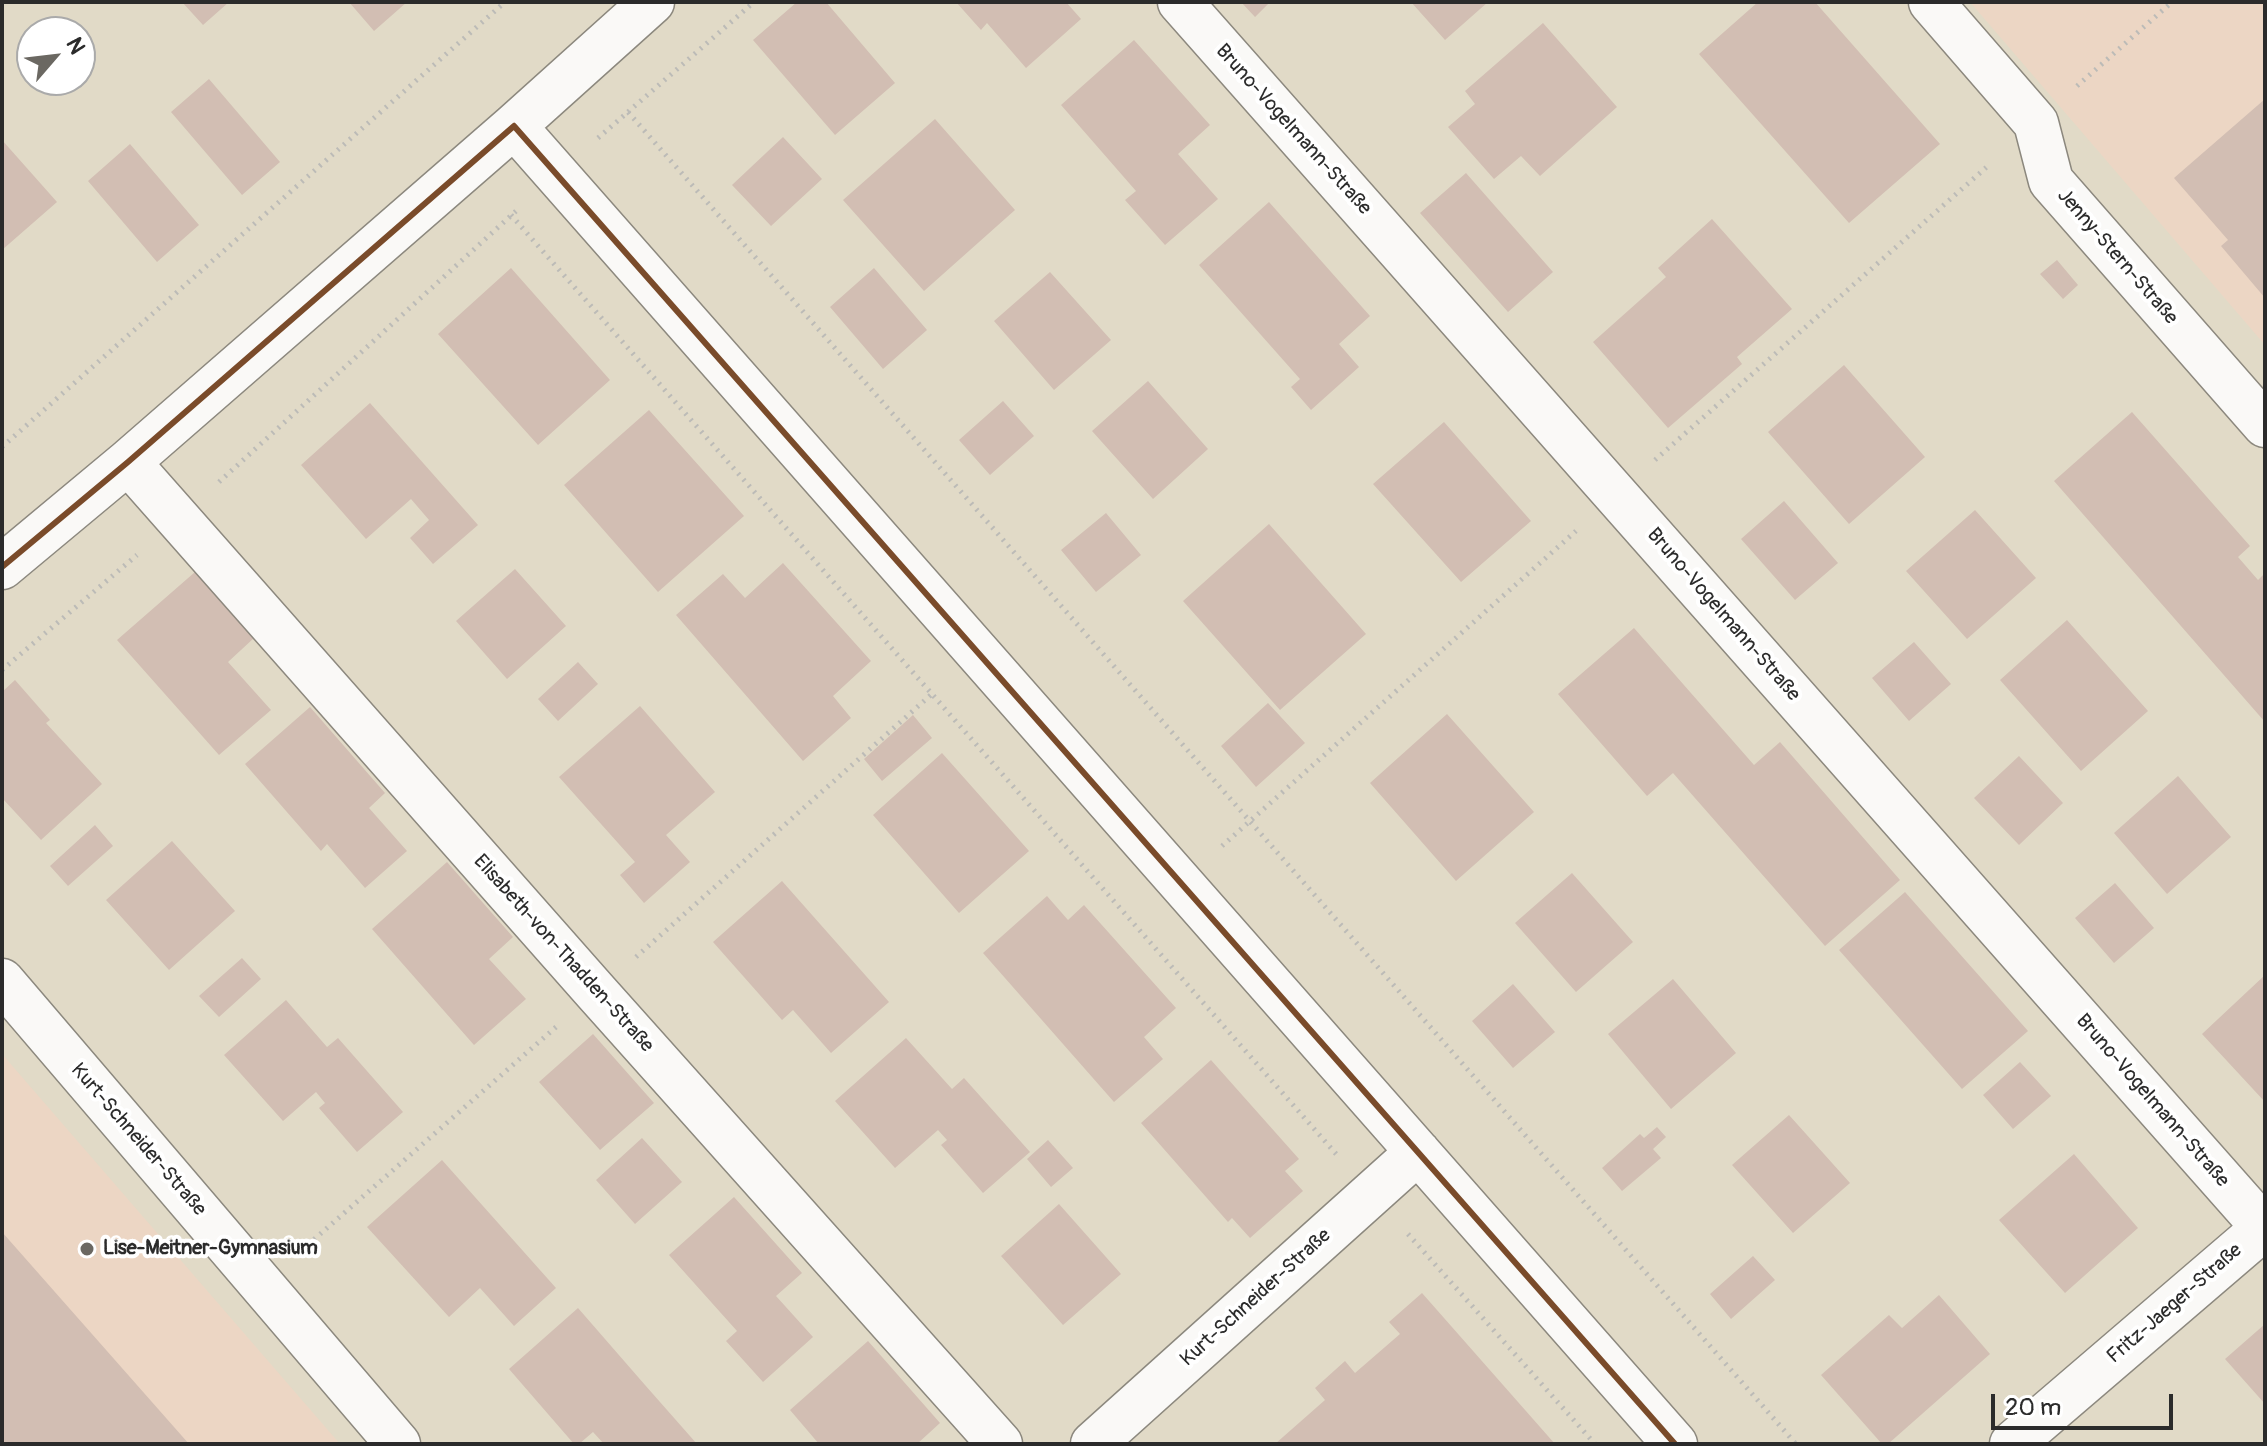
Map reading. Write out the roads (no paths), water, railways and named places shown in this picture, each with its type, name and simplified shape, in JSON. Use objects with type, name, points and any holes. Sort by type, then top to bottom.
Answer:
[{"type":"street","points":[[2,567],[128,462],[652,2]]},
{"type":"street","name":"Bruno-Vogelmann-Straße","points":[[1180,2],[2265,1228]]},
{"type":"street","name":"Jenny-Stern-Straße","points":[[1931,2],[2036,123],[2051,181],[2265,425]]},
{"type":"street","points":[[514,126],[1675,1444]]},
{"type":"street","name":"Elisabeth-von-Thadden-Straße","points":[[128,462],[1000,1444]]},
{"type":"street","name":"Kurt-Schneider-Straße","points":[[2,981],[398,1444]]},
{"type":"street","name":"Kurt-Schneider-Straße","points":[[1093,1444],[1418,1152]]},
{"type":"street","name":"Fritz-Jaeger-Straße","points":[[2012,1444],[2265,1228]]},
{"type":"place","name":"Lise-Meitner-Gymnasium","points":[[87,1249]]}]
